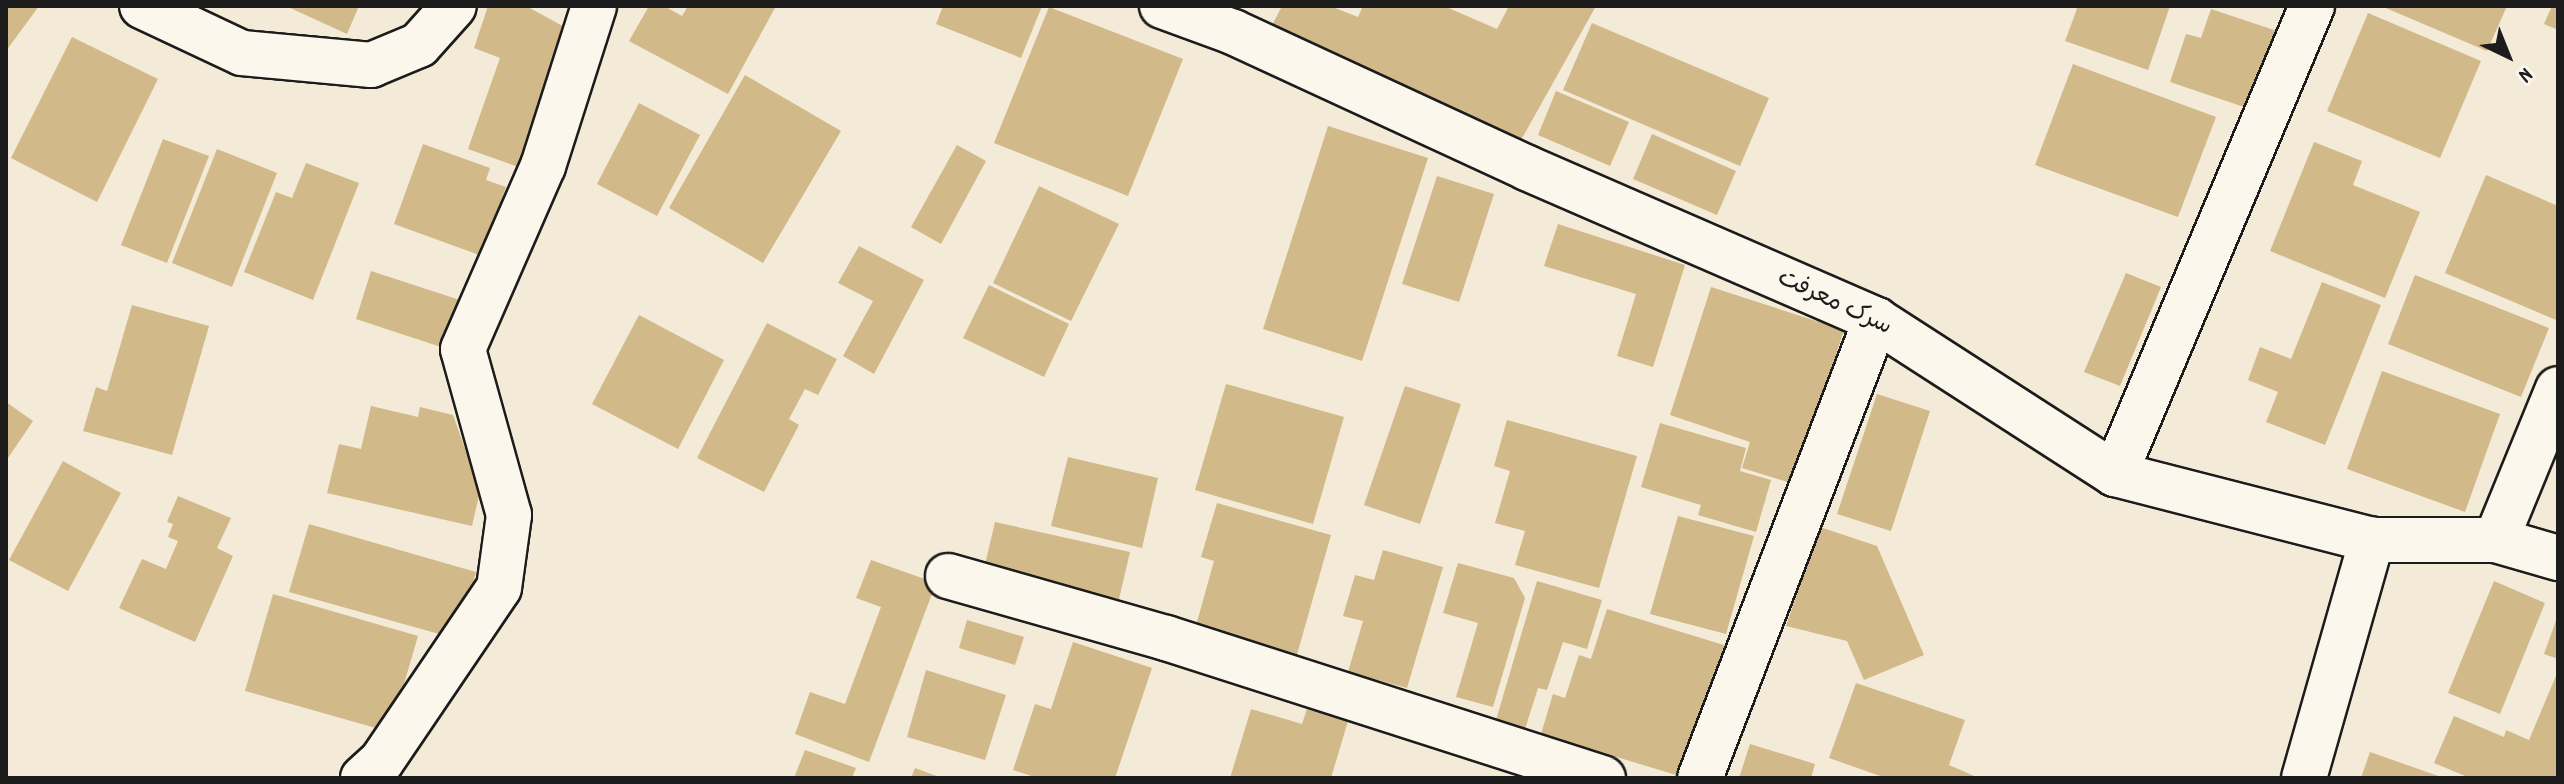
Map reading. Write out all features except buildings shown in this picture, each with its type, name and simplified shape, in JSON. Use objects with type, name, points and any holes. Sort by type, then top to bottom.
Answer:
[{"type":"street","points":[[142,6],[242,53],[371,65],[419,45],[454,6]]},
{"type":"street","points":[[363,778],[381,762],[499,588],[509,515],[463,349],[543,166],[594,6]]},
{"type":"street","name":"سرک معرفت","points":[[1162,6],[1240,19],[1527,168],[1876,320],[2115,474],[2372,540],[2496,540],[2558,558]]},
{"type":"street","points":[[2115,474],[2312,6]]},
{"type":"street","points":[[1700,778],[1876,320]]},
{"type":"street","points":[[2496,540],[2558,389]]},
{"type":"street","points":[[2304,778],[2372,540]]},
{"type":"street","points":[[948,576],[1166,638],[1603,778]]}]
